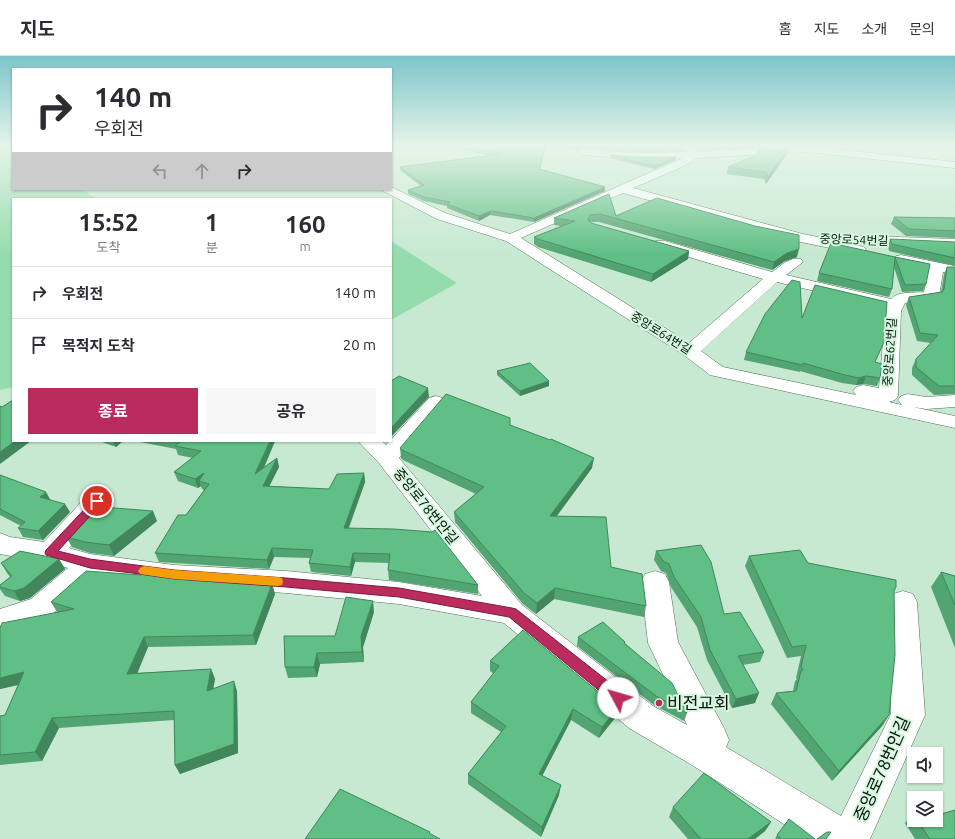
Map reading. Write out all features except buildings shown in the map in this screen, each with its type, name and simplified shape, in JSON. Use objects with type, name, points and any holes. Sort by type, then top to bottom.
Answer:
[{"type":"street","points":[[510,238],[639,182]]},
{"type":"street","points":[[622,189],[801,238],[869,252]]},
{"type":"street","name":"중앙로64번길","points":[[389,190],[441,216],[482,223],[510,238],[690,350],[717,371],[955,422]]},
{"type":"street","name":"중앙로54번길","points":[[801,238],[955,242]]},
{"type":"street","points":[[647,241],[774,277],[895,305]]},
{"type":"street","points":[[892,257],[955,270]]},
{"type":"street","points":[[690,350],[774,277],[796,262]]},
{"type":"street","name":"중앙로62번길","points":[[888,396],[893,311],[895,305],[900,299],[931,296],[937,267]]},
{"type":"street","name":"중앙로62번길","points":[[761,380],[779,373],[926,403],[955,401]]},
{"type":"street","name":"중앙로78번안길","points":[[436,402],[387,458],[512,613],[641,717],[704,753],[842,839]]},
{"type":"street","points":[[370,442],[387,458]]},
{"type":"street","points":[[50,553],[97,501]]},
{"type":"street","name":"중앙로78번안길","points":[[0,542],[2,545],[50,553],[90,564],[174,574],[286,582],[399,593],[512,613]]},
{"type":"street","points":[[0,621],[41,608],[90,564]]},
{"type":"street","points":[[655,582],[663,643],[712,740],[704,753]]},
{"type":"street","name":"중앙로78번안길","points":[[850,839],[908,715],[903,602]]},
{"type":"green space","points":[[0,182],[12,182],[12,190],[83,190],[95,198],[12,198],[12,387],[0,390]]},
{"type":"green space","points":[[392,242],[457,283],[392,319]]},
{"type":"slow traffic","points":[[144,571],[278,582]]},
{"type":"place","name":"비전교회","points":[[659,703]]},
{"type":"route","points":[[97,501],[50,553],[90,564],[174,574],[286,582],[399,593],[512,613],[618,698]]}]
